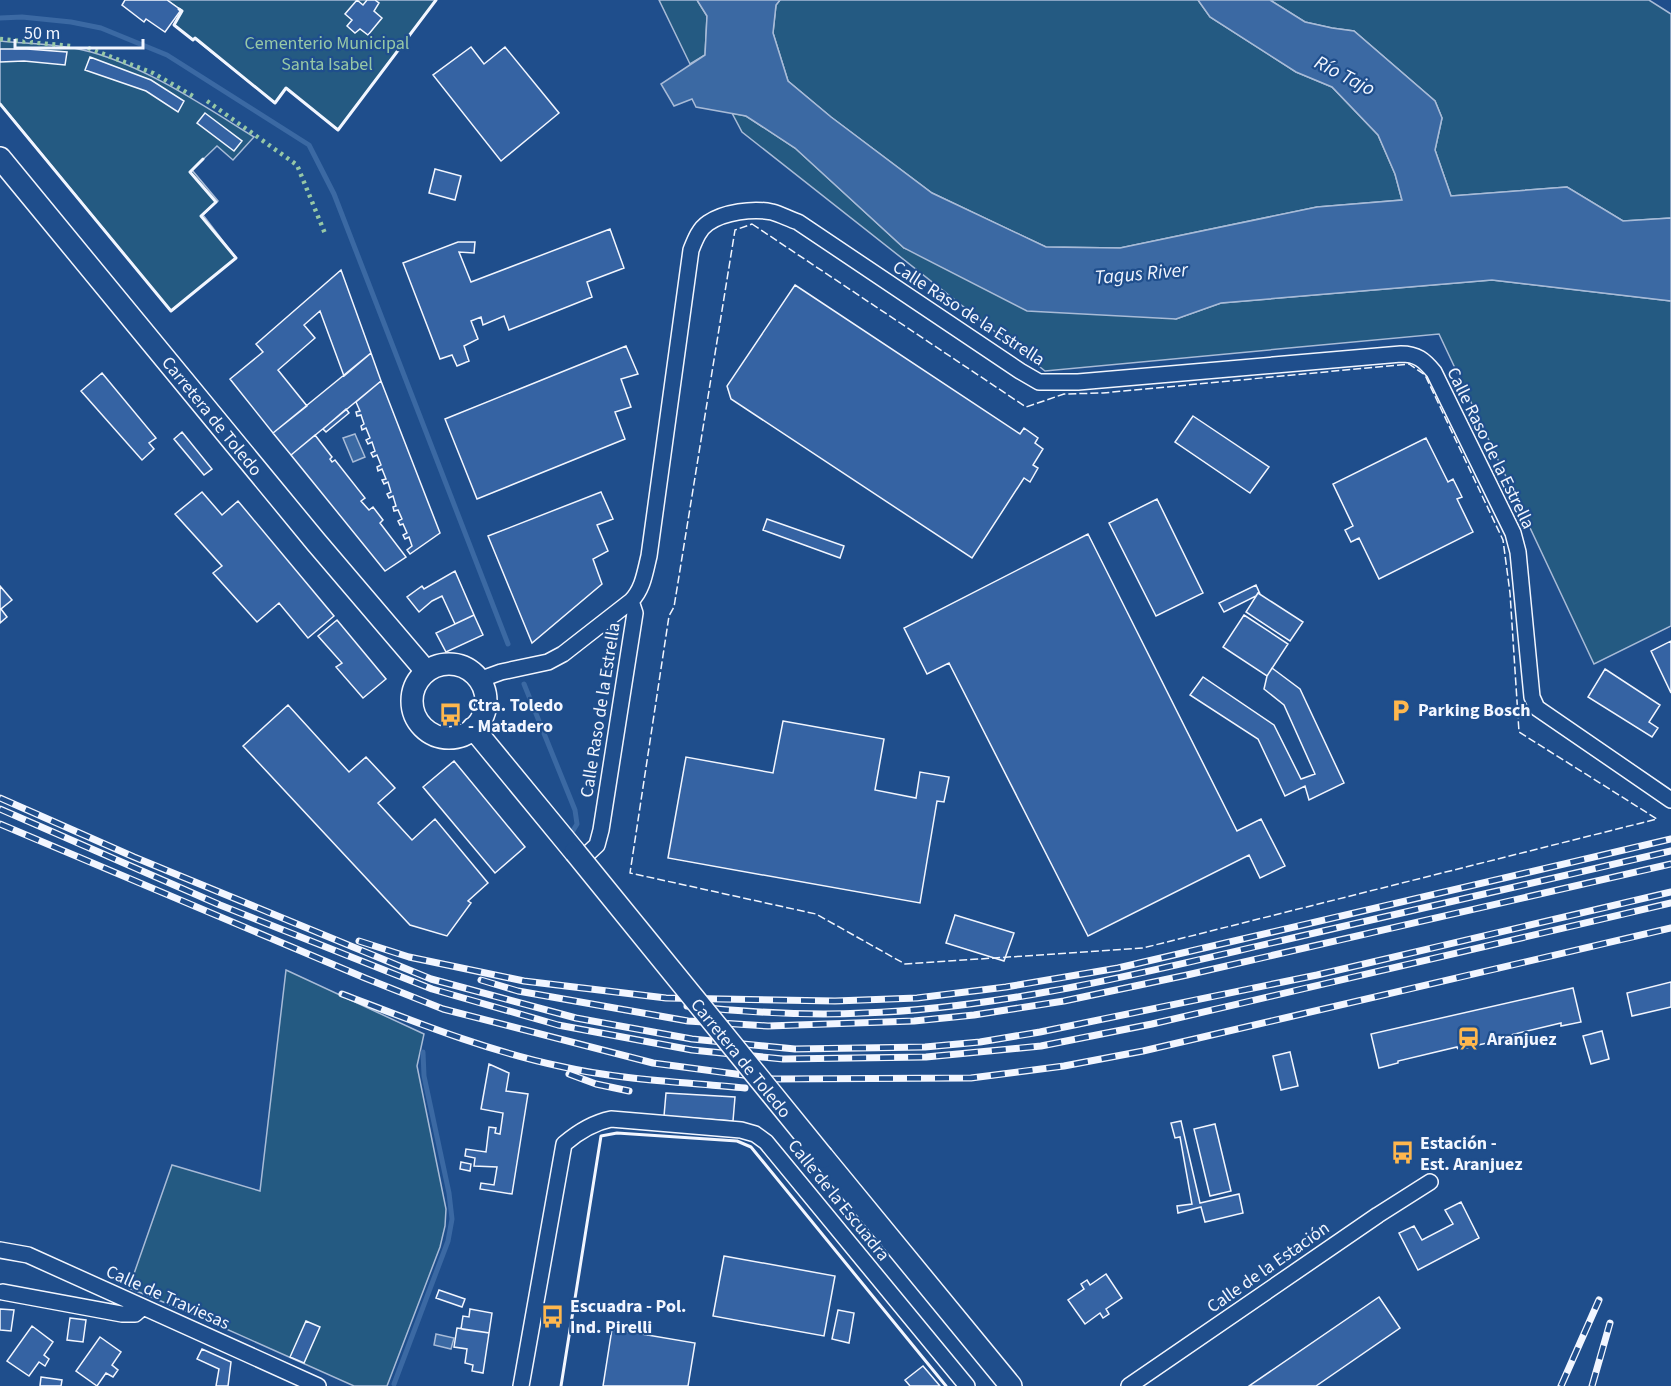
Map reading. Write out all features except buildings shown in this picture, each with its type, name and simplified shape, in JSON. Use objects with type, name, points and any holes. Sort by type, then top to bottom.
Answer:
[{"type":"street","name":"Carretera de Toledo","points":[[0,158],[316,542],[426,671]]},
{"type":"street","name":"Calle Raso de la Estrella","points":[[578,856],[597,845],[621,712],[635,613],[631,600],[638,594],[650,556],[691,250],[696,236],[707,223],[722,216],[748,211],[772,212],[798,222],[1039,382],[1078,382],[1401,354],[1413,354],[1425,360],[1434,372],[1513,533],[1518,552],[1532,697],[1537,708],[1671,800]]},
{"type":"street","points":[[479,680],[501,672],[548,662],[563,654],[631,600]]},
{"type":"street","points":[[454,664],[468,669],[479,680],[485,692],[486,705],[482,718],[473,728],[460,736],[446,738],[432,734],[420,724],[413,711],[412,697],[416,682],[426,671],[440,665],[454,664]]},
{"type":"street","name":"Carretera de Toledo","points":[[473,728],[1011,1386]]},
{"type":"street","name":"Calle de la Escuadra","points":[[521,1386],[564,1144],[577,1133],[597,1122],[611,1119],[741,1130],[755,1134],[765,1142],[966,1386]]},
{"type":"street","name":"Calle de la Estación","points":[[1129,1386],[1369,1221],[1430,1182]]},
{"type":"street","name":"Calle de Traviesas","points":[[0,1250],[28,1255],[318,1386]]},
{"type":"street","points":[[3,1292],[122,1314],[135,1314],[143,1307]]},
{"type":"green space","name":"Cementerio Municipal Santa Isabel","points":[[167,0],[436,0],[338,130],[286,88],[275,103],[174,25],[182,11]]},
{"type":"green space","points":[[659,0],[697,0],[707,16],[705,55],[690,64]]},
{"type":"green space","points":[[780,0],[1198,0],[1210,17],[1296,72],[1332,87],[1378,135],[1395,174],[1402,200],[1317,207],[1120,248],[1046,247],[932,193],[831,117],[788,81],[773,33],[776,5]]},
{"type":"green space","points":[[1270,0],[1649,0],[1671,14],[1671,218],[1623,221],[1567,187],[1451,196],[1435,150],[1442,118],[1435,101],[1354,31],[1305,22]]},
{"type":"green space","points":[[0,41],[69,47],[112,59],[175,89],[254,137],[233,160],[217,146],[192,170],[218,201],[203,215],[236,258],[171,311],[0,103]]},
{"type":"green space","points":[[732,113],[746,116],[795,148],[904,248],[1176,319],[1221,303],[1492,280],[1671,301],[1671,626],[1594,664],[1439,334],[1045,371],[742,132]]},
{"type":"green space","points":[[286,970],[424,1034],[417,1066],[446,1209],[445,1226],[440,1247],[387,1386],[354,1386],[129,1288],[172,1165],[260,1191]]},
{"type":"water","points":[[697,0],[780,0],[776,5],[773,33],[788,81],[831,117],[932,193],[1046,247],[1120,248],[1317,207],[1402,200],[1395,174],[1378,135],[1332,87],[1296,72],[1210,17],[1198,0],[1270,0],[1305,22],[1354,31],[1435,101],[1442,118],[1435,150],[1451,196],[1567,187],[1623,221],[1671,218],[1671,301],[1492,280],[1221,303],[1176,319],[1027,311],[904,248],[795,148],[746,116],[696,107],[692,99],[674,106],[661,84],[705,55],[707,16]]},
{"type":"water","points":[[355,434],[365,457],[353,462],[343,438]]},
{"type":"water","points":[[436,1334],[454,1338],[451,1349],[434,1345]]},
{"type":"waterway","points":[[0,18],[22,17],[71,22],[101,28],[167,55],[309,145],[334,194],[508,644]]},
{"type":"waterway","points":[[524,684],[575,810],[577,824],[571,834]]},
{"type":"waterway","points":[[394,1384],[448,1241],[452,1219],[449,1193],[424,1076],[423,1052]]},
{"type":"railway","points":[[0,798],[134,857],[431,979],[576,1018],[692,1039],[795,1049],[925,1047],[980,1042],[1040,1032],[1317,975],[1671,892]]},
{"type":"railway","points":[[0,809],[220,905],[432,989],[558,1025],[692,1050],[783,1059],[926,1057],[1041,1046],[1152,1024],[1671,903]]},
{"type":"railway","points":[[0,824],[443,1009],[653,1063],[773,1079],[971,1078],[1064,1066],[1143,1051],[1671,928]]},
{"type":"railway","points":[[359,941],[409,957],[524,981],[666,998],[835,1001],[917,998],[1006,987],[1118,968],[1671,839]]},
{"type":"railway","points":[[687,1006],[775,1013],[841,1014],[916,1010],[1022,996],[1180,964],[1671,851]]},
{"type":"railway","points":[[481,980],[518,991],[688,1021],[768,1026],[914,1021],[974,1015],[1064,1001],[1671,864]]},
{"type":"railway","points":[[342,994],[503,1052],[559,1066],[628,1078],[745,1088]]},
{"type":"railway","points":[[569,1074],[596,1084],[629,1091]]},
{"type":"railway","points":[[1561,1386],[1599,1300]]},
{"type":"railway","points":[[1592,1386],[1610,1323]]},
{"type":"hedge","points":[[0,39],[71,46]]},
{"type":"hedge","points":[[88,48],[153,73],[193,96]]},
{"type":"hedge","points":[[207,101],[297,165],[326,236]]},
{"type":"fence","points":[[752,224],[1026,407],[1064,394],[1103,393],[1409,364],[1425,375],[1503,540],[1510,593],[1519,732],[1657,819],[1143,948],[905,964],[816,914],[630,873],[669,616],[674,607],[735,230],[752,224]]},
{"type":"wall","points":[[179,9],[182,11],[174,25],[193,40],[195,38],[275,103],[286,88],[338,130],[436,0]]},
{"type":"wall","points":[[0,104],[171,311],[236,258],[201,216],[216,202],[190,172],[203,159]]},
{"type":"wall","points":[[561,1386],[601,1136],[617,1133],[737,1141],[751,1147],[946,1386]]},
{"type":"place","name":"Parking Bosch","points":[[1400,710]]},
{"type":"place","name":"Ctra. Toledo - Matadero","points":[[450,715]]},
{"type":"place","name":"Aranjuez","points":[[1469,1039]]},
{"type":"place","name":"Estación - Est. Aranjuez","points":[[1402,1153]]},
{"type":"place","name":"Escuadra - Pol. Ind. Pirelli","points":[[552,1316]]},
{"type":"water label","name":"Río Tajo","points":[[1345,75]]},
{"type":"water label","name":"Tagus River","points":[[1141,273]]}]
